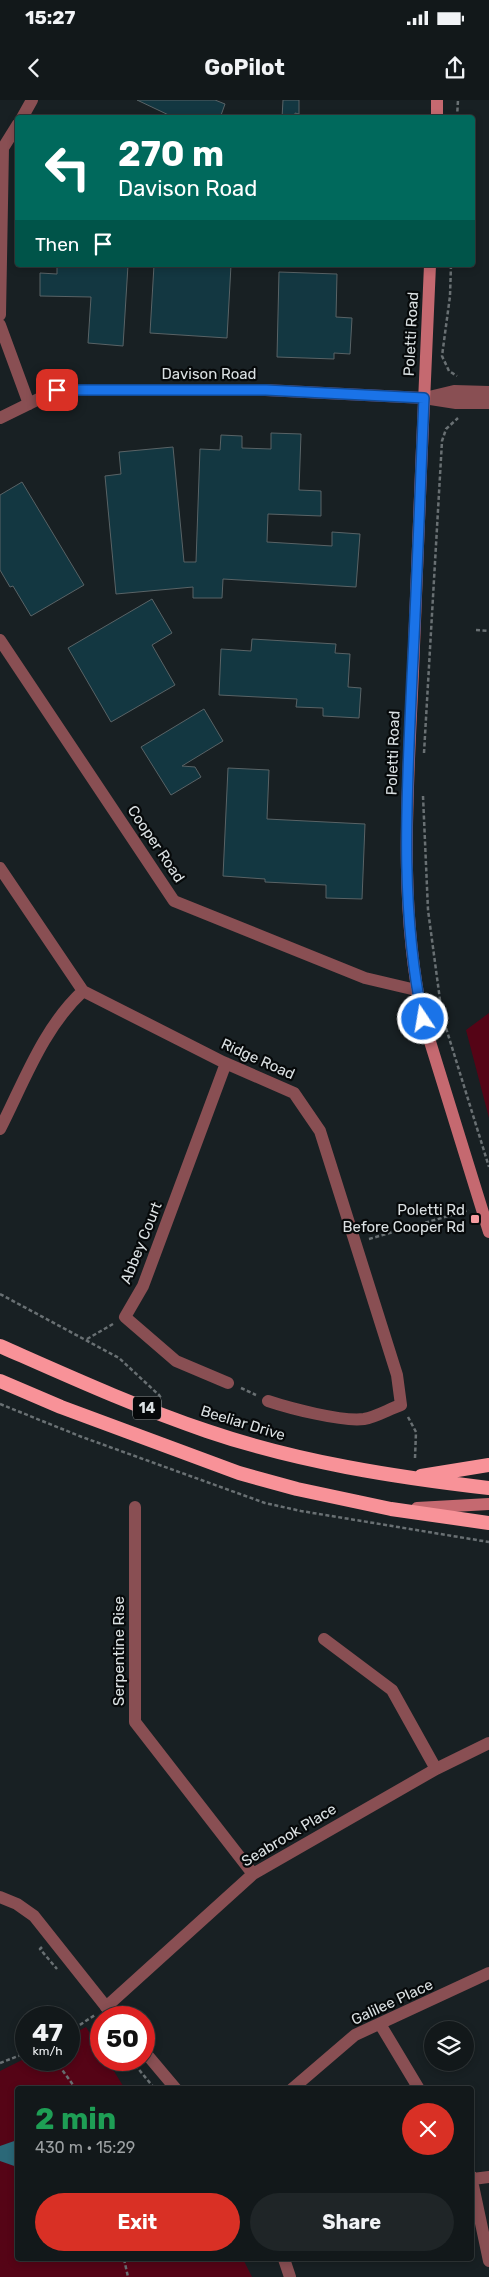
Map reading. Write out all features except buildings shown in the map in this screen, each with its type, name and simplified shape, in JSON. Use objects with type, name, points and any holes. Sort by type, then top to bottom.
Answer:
[{"type":"highway","name":"Beeliar Drive","points":[[0,1346],[80,1382],[208,1432],[300,1457],[405,1478],[489,1488]]},
{"type":"highway","name":"14","points":[[0,1381],[61,1407],[210,1464],[296,1489],[391,1509],[489,1522]]},
{"type":"highway","points":[[405,1478],[489,1464]]},
{"type":"main road","points":[[437,100],[437,115]]},
{"type":"main road","name":"Poletti Road","points":[[430,267],[407,808],[410,916],[416,990],[423,1019],[489,1232]]},
{"type":"main road","points":[[391,1509],[489,1504]]},
{"type":"street","points":[[24,115],[32,100]]},
{"type":"street","points":[[0,315],[4,148],[15,129]]},
{"type":"street","points":[[0,325],[29,404]]},
{"type":"street","name":"Davison Road","points":[[0,418],[57,390],[266,390],[424,398]]},
{"type":"street","points":[[424,398],[454,391],[489,392]]},
{"type":"street","points":[[424,398],[456,403],[489,403]]},
{"type":"street","name":"Cooper Road","points":[[0,640],[174,901],[365,978],[416,990]]},
{"type":"street","name":"Ridge Road","points":[[0,868],[82,991],[226,1063],[294,1093],[320,1132],[396,1375],[400,1405]]},
{"type":"street","points":[[0,1129],[54,1024],[65,1007],[82,991]]},
{"type":"street","name":"Abbey Court","points":[[125,1317],[144,1286],[226,1063]]},
{"type":"street","points":[[125,1317],[176,1361],[228,1383]]},
{"type":"street","points":[[268,1401],[341,1417],[364,1419],[400,1405]]},
{"type":"street","name":"Serpentine Rise","points":[[135,1507],[135,1722],[253,1874]]},
{"type":"street","points":[[324,1639],[392,1690],[436,1769]]},
{"type":"street","name":"Seabrook Place","points":[[107,2006],[253,1874],[436,1769],[489,1743]]},
{"type":"street","points":[[0,1897],[18,1904],[34,1916],[53,1937],[105,2006]]},
{"type":"street","name":"Galilee Place","points":[[296,2086],[355,2035],[489,1973]]},
{"type":"street","points":[[380,2024],[417,2086]]},
{"type":"street","points":[[155,2064],[173,2086]]},
{"type":"street","points":[[474,2178],[489,2177]]},
{"type":"street","points":[[474,2188],[489,2260]]},
{"type":"street","points":[[285,2261],[290,2277]]},
{"type":"path","points":[[457,115],[458,100]]},
{"type":"path","points":[[451,267],[450,296],[442,356],[449,371],[461,377]]},
{"type":"path","points":[[424,760],[442,441],[450,425],[465,414]]},
{"type":"path","points":[[476,630],[489,631]]},
{"type":"path","points":[[422,790],[428,910],[442,1016],[489,1167]]},
{"type":"path","points":[[356,1243],[471,1209]]},
{"type":"path","points":[[0,1294],[87,1339],[119,1358],[159,1395],[160,1401]]},
{"type":"path","points":[[87,1339],[125,1317]]},
{"type":"path","points":[[228,1383],[268,1401]]},
{"type":"path","points":[[400,1405],[416,1432],[414,1458]]},
{"type":"path","points":[[0,2063],[15,2057]]},
{"type":"path","points":[[63,2071],[74,2086]]},
{"type":"path","points":[[141,2071],[153,2086]]},
{"type":"path","points":[[124,2261],[128,2277]]},
{"type":"shaded area","points":[[489,1013],[489,1118],[466,1030]]},
{"type":"shaded area","points":[[86,2027],[90,2033],[90,2071],[114,2071],[123,2086],[15,2086],[15,2261],[244,2261],[252,2277],[0,2277],[0,2071],[15,2064],[15,2071],[80,2071],[80,2030]]},
{"type":"water","points":[[15,2141],[15,2166],[0,2161],[0,2146]]},
{"type":"place","name":"Poletti Rd Before Cooper Rd","points":[[475,1219]]},
{"type":"route","points":[[57,390],[266,390],[424,398],[407,818],[410,916],[416,990],[423,1019]]}]
